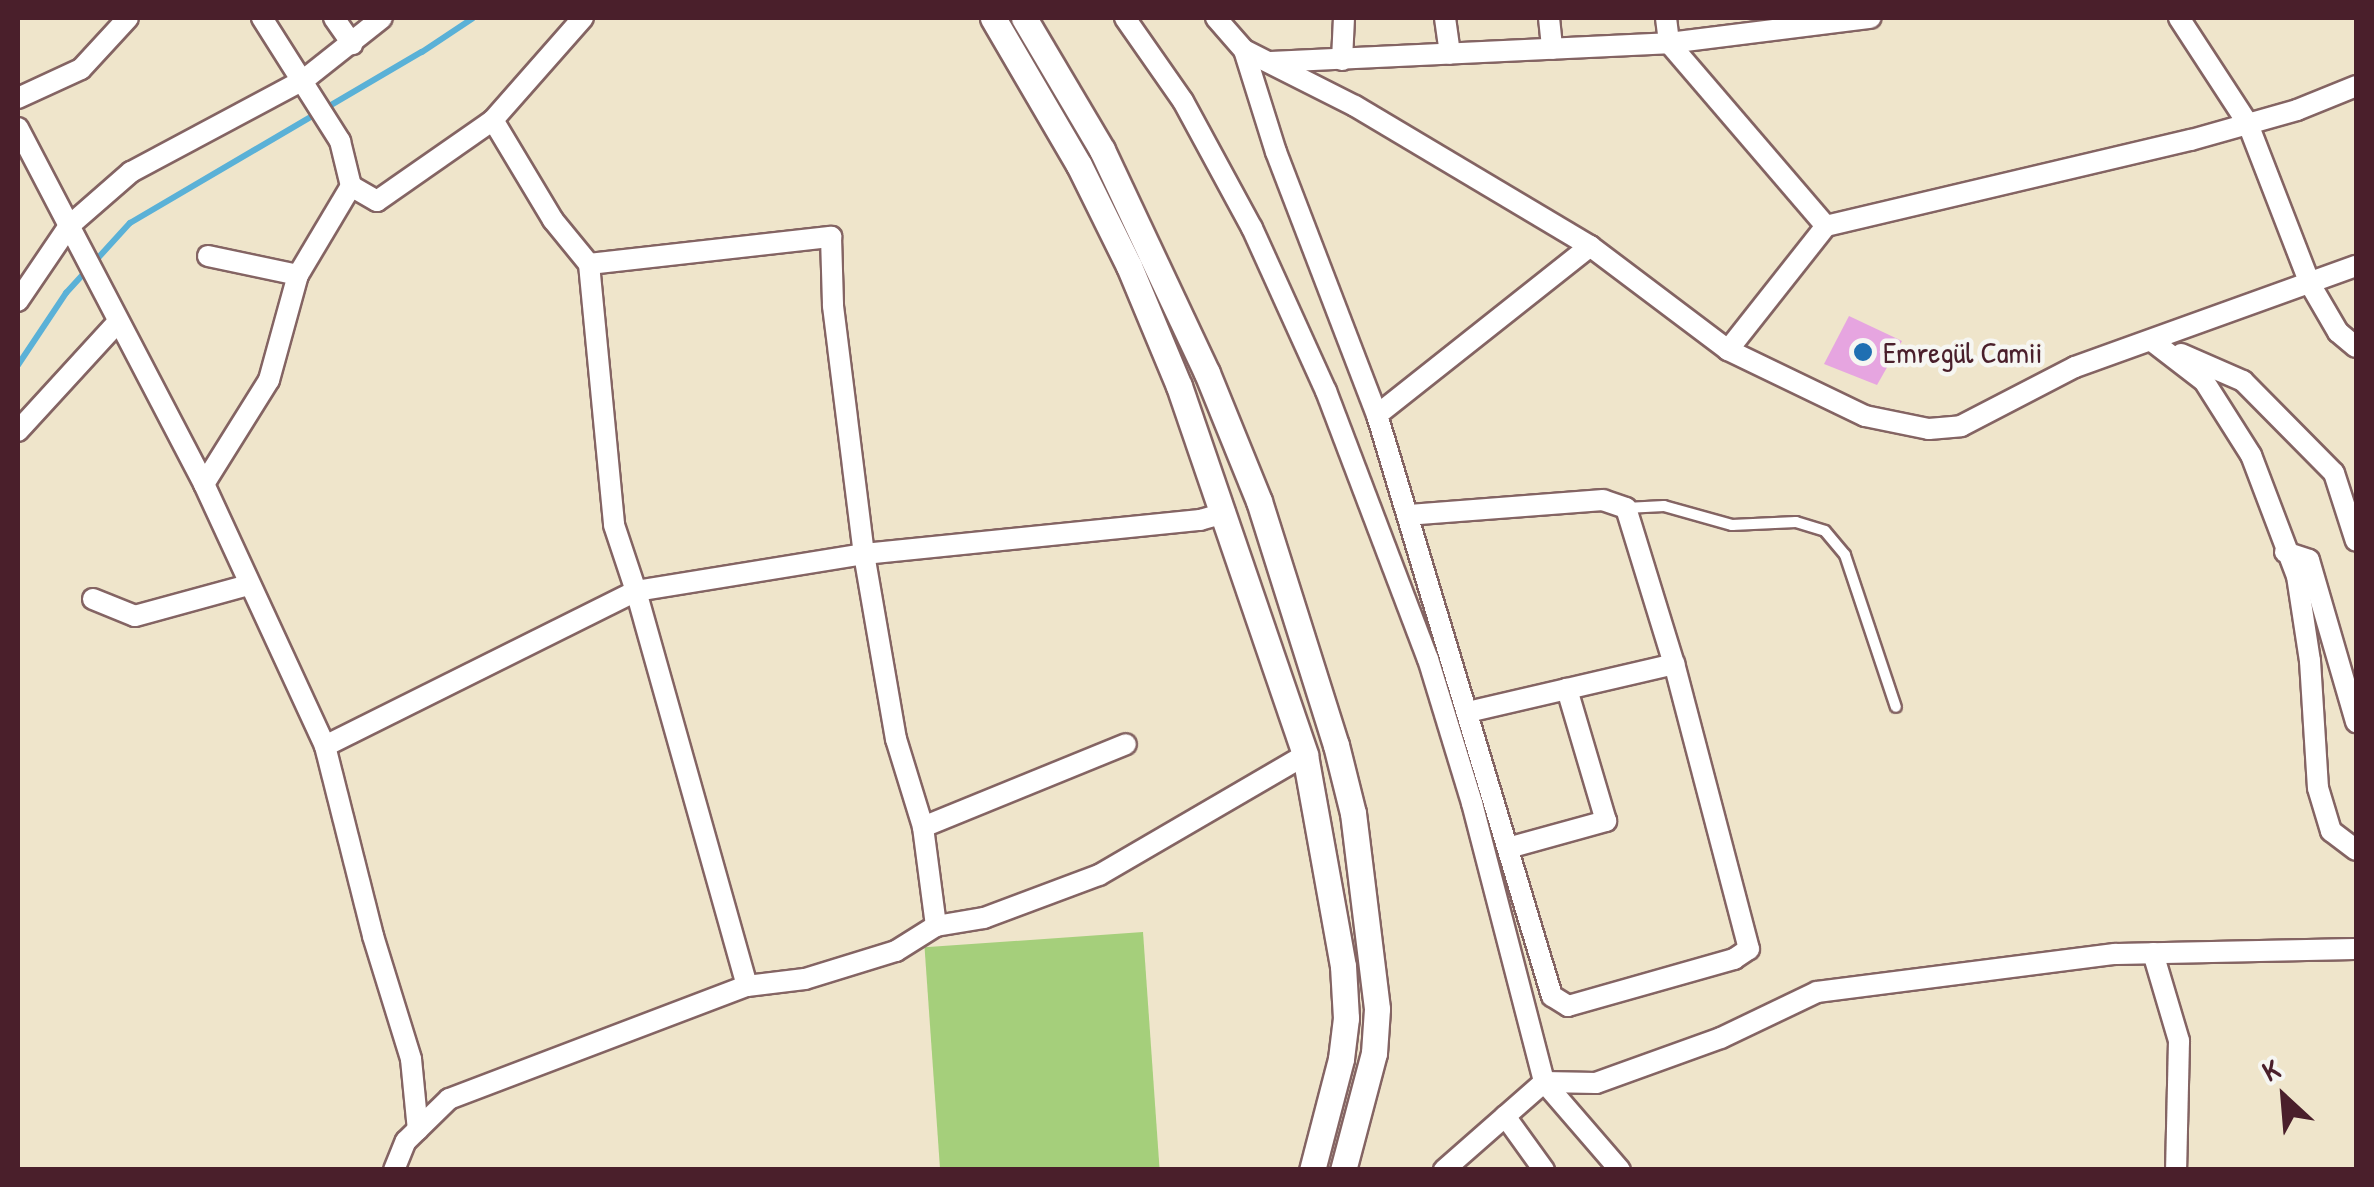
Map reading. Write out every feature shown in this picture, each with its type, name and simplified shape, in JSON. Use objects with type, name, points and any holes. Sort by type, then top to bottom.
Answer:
[{"type":"street","points":[[18,98],[80,69],[128,18]]},
{"type":"street","points":[[204,484],[269,380],[298,275],[351,186],[340,141],[305,79],[262,18]]},
{"type":"street","points":[[334,18],[352,44]]},
{"type":"street","points":[[18,301],[69,226],[131,172],[305,79],[382,18]]},
{"type":"street","points":[[351,186],[377,201],[493,120],[583,18]]},
{"type":"street","points":[[994,18],[1079,165],[1129,266],[1179,386],[1305,755],[1340,948],[1346,1018],[1341,1059],[1312,1170]]},
{"type":"street","points":[[1024,18],[1102,150],[1207,373],[1258,501],[1336,745],[1353,813],[1376,1009],[1374,1053],[1343,1170]]},
{"type":"street","points":[[1125,18],[1183,101],[1252,228],[1326,391],[1428,659],[1472,803],[1544,1082],[1620,1170]]},
{"type":"street","points":[[1216,18],[1244,50],[1354,106],[1590,246],[1728,350],[1865,416],[1928,429],[1961,426],[2074,368],[2356,266]]},
{"type":"street","points":[[1342,60],[1344,18]]},
{"type":"street","points":[[1445,18],[1450,54]]},
{"type":"street","points":[[1549,18],[1552,50]]},
{"type":"street","points":[[1666,18],[1669,43],[1826,226]]},
{"type":"street","points":[[1268,62],[1669,43],[1866,18]]},
{"type":"street","points":[[2179,18],[2248,124],[2310,284],[2338,332],[2356,347]]},
{"type":"street","points":[[1244,50],[1276,152],[1377,415],[1410,515],[1552,996],[1568,1006],[1734,959],[1749,948],[1674,664],[1626,508],[1603,500],[1410,515]]},
{"type":"street","points":[[1728,350],[1826,226],[1963,197],[2248,124],[2356,86]]},
{"type":"street","points":[[493,120],[553,220],[589,264],[614,525],[747,986]]},
{"type":"street","points":[[18,128],[81,256],[204,484],[325,746],[373,936],[411,1059],[418,1130]]},
{"type":"street","points":[[589,264],[830,237],[833,306],[864,554],[896,739],[923,828],[936,926]]},
{"type":"street","points":[[1377,415],[1590,246]]},
{"type":"street","points":[[208,256],[298,275]]},
{"type":"street","points":[[18,430],[117,322]]},
{"type":"street","points":[[2152,341],[2243,381],[2334,472],[2356,541]]},
{"type":"street","points":[[2152,341],[2204,381],[2251,455],[2297,576],[2310,660],[2318,788],[2332,831],[2356,850]]},
{"type":"street","points":[[325,746],[636,591],[864,554],[1200,520],[1225,514]]},
{"type":"street","points":[[2286,552],[2310,560],[2356,722]]},
{"type":"street","points":[[93,599],[135,616],[248,585]]},
{"type":"street","points":[[1468,712],[1674,664]]},
{"type":"street","points":[[1508,848],[1606,821],[1567,689]]},
{"type":"street","points":[[923,828],[1126,744]]},
{"type":"street","points":[[394,1170],[406,1141],[449,1100],[747,986],[805,980],[896,951],[936,926],[984,918],[1099,875],[1305,755],[1336,745]]},
{"type":"street","points":[[1444,1170],[1544,1082],[1596,1083],[1721,1038],[1817,992],[2153,953],[2356,950]]},
{"type":"street","points":[[2153,953],[2179,1040],[2176,1170]]},
{"type":"street","points":[[1505,1116],[1544,1170]]},
{"type":"lane","points":[[1626,508],[1664,506],[1732,524],[1796,522],[1826,531],[1845,556],[1896,707]]},
{"type":"green space","points":[[1143,932],[1160,1169],[940,1170],[925,947]]},
{"type":"building","name":"Emregül Camii","points":[[1849,316],[1902,341],[1877,385],[1824,364]]},
{"type":"waterway","points":[[18,365],[66,293],[130,223],[422,52],[473,18]]},
{"type":"place","name":"Emregül Camii","points":[[1863,352]]}]
